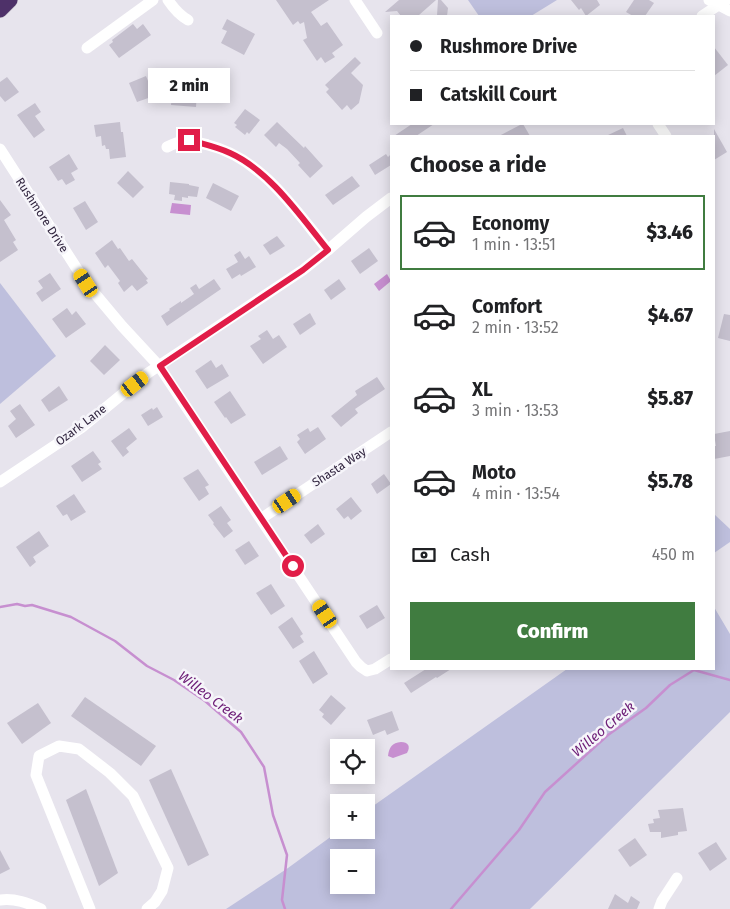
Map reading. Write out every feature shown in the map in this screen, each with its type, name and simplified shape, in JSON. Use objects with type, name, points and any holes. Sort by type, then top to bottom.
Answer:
[{"type":"highway","points":[[0,10],[10,0]]},
{"type":"street","points":[[86,48],[153,0]]},
{"type":"street","points":[[168,0],[175,10],[188,20]]},
{"type":"street","points":[[355,0],[377,33]]},
{"type":"street","points":[[703,15],[718,2],[730,11]]},
{"type":"street","points":[[167,147],[177,142],[189,140],[214,146],[246,162],[276,188],[328,250]]},
{"type":"street","name":"Rushmore Drive","points":[[0,149],[86,283],[122,326],[160,366],[356,662],[367,670],[375,669],[390,660]]},
{"type":"street","name":"Ozark Lane","points":[[0,482],[81,428],[160,366],[303,270],[390,199]]},
{"type":"street","name":"Shasta Way","points":[[262,518],[390,433]]},
{"type":"street","points":[[90,909],[36,775],[39,756],[59,746],[79,749],[110,773],[133,796],[168,868],[162,890],[155,902],[147,909]]},
{"type":"street","points":[[659,909],[677,878]]},
{"type":"street","points":[[0,900],[16,900],[29,903],[41,909]]},
{"type":"shaded area","points":[[468,0],[557,0],[533,15],[478,15]]},
{"type":"shaded area","points":[[172,203],[191,205],[190,215],[170,213]]},
{"type":"shaded area","points":[[387,274],[390,279],[390,282],[379,291],[374,284]]},
{"type":"shaded area","points":[[0,283],[56,356],[0,404]]},
{"type":"shaded area","points":[[715,515],[730,529],[730,542],[715,552]]},
{"type":"shaded area","points":[[715,609],[730,634],[730,712],[530,909],[226,909],[330,837],[330,839],[375,839],[375,805],[566,670],[715,670]]},
{"type":"shaded area","points":[[401,742],[408,745],[407,753],[393,758],[388,756],[392,746],[395,743]]},
{"type":"building","points":[[276,0],[329,0],[311,12],[321,26],[327,22],[343,45],[332,53],[335,57],[325,63],[321,57],[317,61],[303,40],[307,38],[304,22],[300,24],[298,21],[293,25]]},
{"type":"building","points":[[399,0],[436,0],[419,15],[400,15],[397,11],[385,12]]},
{"type":"building","points":[[438,0],[441,0],[448,8],[447,15],[437,15]]},
{"type":"building","points":[[571,0],[597,0],[600,5],[587,15],[581,8],[579,10]]},
{"type":"building","points":[[634,0],[649,0],[654,3],[646,15],[631,15],[626,12]]},
{"type":"building","points":[[227,19],[255,34],[244,55],[221,43],[227,31],[222,29]]},
{"type":"building","points":[[133,24],[137,29],[143,24],[151,35],[119,58],[109,45],[113,42],[112,40]]},
{"type":"building","points":[[715,48],[728,65],[715,75]]},
{"type":"building","points":[[355,57],[361,63],[351,73],[363,85],[359,103],[351,110],[347,105],[342,110],[326,92],[329,89],[325,85]]},
{"type":"building","points":[[146,76],[154,96],[137,102],[129,83]]},
{"type":"building","points":[[7,77],[19,92],[5,102],[0,96],[0,82]]},
{"type":"building","points":[[173,83],[185,84],[184,90],[197,91],[196,107],[171,105]]},
{"type":"building","points":[[35,103],[41,112],[35,116],[45,130],[34,138],[17,115]]},
{"type":"building","points":[[245,109],[260,120],[249,134],[247,132],[245,135],[235,127],[237,125],[234,123]]},
{"type":"building","points":[[120,122],[126,157],[110,159],[109,149],[106,149],[105,145],[102,146],[101,136],[96,137],[94,125]]},
{"type":"building","points":[[277,122],[304,148],[305,146],[323,166],[310,178],[287,149],[279,143],[276,147],[264,135]]},
{"type":"building","points":[[410,125],[432,125],[418,135],[396,135]]},
{"type":"building","points":[[524,125],[529,135],[501,135]]},
{"type":"building","points":[[623,128],[626,135],[608,135]]},
{"type":"building","points":[[714,129],[727,152],[715,159],[715,135]]},
{"type":"building","points":[[69,154],[78,169],[71,173],[75,180],[66,185],[62,179],[58,181],[49,167]]},
{"type":"building","points":[[386,154],[388,157],[390,155],[390,166],[375,175],[369,165]]},
{"type":"building","points":[[128,171],[144,187],[133,198],[117,183]]},
{"type":"building","points":[[352,176],[360,186],[333,205],[325,195]]},
{"type":"building","points":[[170,182],[199,187],[197,197],[188,196],[188,198],[182,197],[182,201],[174,200],[175,195],[169,194]]},
{"type":"building","points":[[213,183],[239,196],[231,211],[206,198]]},
{"type":"building","points":[[0,200],[11,215],[4,220],[16,240],[13,242],[18,250],[0,262]]},
{"type":"building","points":[[85,201],[98,222],[86,230],[73,208]]},
{"type":"building","points":[[277,236],[285,246],[270,255],[263,245]]},
{"type":"building","points":[[112,240],[129,261],[132,259],[148,279],[146,280],[148,283],[137,291],[132,285],[124,292],[118,283],[120,281],[108,265],[105,268],[95,253]]},
{"type":"building","points":[[369,248],[378,261],[360,274],[351,261]]},
{"type":"building","points":[[240,251],[245,259],[249,256],[256,267],[232,279],[226,269],[238,262],[234,255]]},
{"type":"building","points":[[50,273],[61,289],[42,302],[36,293],[43,288],[38,281]]},
{"type":"building","points":[[214,279],[221,289],[167,326],[161,316],[194,294],[190,288],[196,284],[199,289]]},
{"type":"building","points":[[339,279],[346,289],[331,300],[324,290]]},
{"type":"building","points":[[67,308],[72,315],[76,311],[86,324],[66,338],[52,319]]},
{"type":"building","points":[[310,313],[316,324],[300,335],[293,324]]},
{"type":"building","points":[[724,314],[730,315],[730,341],[718,338]]},
{"type":"building","points":[[267,330],[273,339],[279,335],[287,347],[263,364],[250,346],[261,339],[258,336]]},
{"type":"building","points":[[105,345],[120,360],[104,375],[90,361]]},
{"type":"building","points":[[211,360],[216,368],[222,364],[229,376],[207,389],[195,371]]},
{"type":"building","points":[[377,377],[385,389],[355,409],[358,413],[341,427],[331,416],[357,395],[355,391]]},
{"type":"building","points":[[59,386],[68,400],[49,412],[41,400]]},
{"type":"building","points":[[230,391],[246,415],[231,424],[214,402]]},
{"type":"building","points":[[20,404],[35,425],[16,438],[8,426],[16,419],[10,411]]},
{"type":"building","points":[[157,407],[163,417],[148,426],[141,415]]},
{"type":"building","points":[[318,427],[326,439],[305,454],[297,442],[300,439],[297,435],[308,428],[310,432]]},
{"type":"building","points":[[129,428],[137,439],[126,448],[129,452],[123,457],[111,441]]},
{"type":"building","points":[[730,431],[730,456],[715,459],[715,434]]},
{"type":"building","points":[[280,446],[288,459],[262,475],[254,462]]},
{"type":"building","points":[[93,451],[101,462],[98,464],[102,469],[82,482],[71,466]]},
{"type":"building","points":[[198,469],[209,485],[205,487],[209,494],[199,501],[183,478]]},
{"type":"building","points":[[384,474],[390,483],[390,485],[377,494],[371,484]]},
{"type":"building","points":[[74,494],[86,512],[71,521],[67,514],[63,516],[56,506]]},
{"type":"building","points":[[351,497],[362,511],[351,520],[348,516],[344,519],[336,509]]},
{"type":"building","points":[[221,506],[231,520],[227,523],[233,531],[224,538],[208,515]]},
{"type":"building","points":[[318,524],[325,534],[311,544],[304,535]]},
{"type":"building","points":[[39,531],[49,546],[33,557],[36,562],[30,567],[16,547]]},
{"type":"building","points":[[249,541],[259,556],[245,565],[235,550]]},
{"type":"building","points":[[271,584],[285,606],[271,615],[256,593]]},
{"type":"building","points":[[377,605],[385,618],[367,629],[359,616]]},
{"type":"building","points":[[292,617],[303,634],[300,636],[304,642],[293,649],[278,627]]},
{"type":"building","points":[[314,651],[328,674],[313,684],[299,661]]},
{"type":"building","points":[[424,670],[449,670],[411,693],[404,683]]},
{"type":"building","points":[[331,695],[346,708],[331,725],[322,717],[324,714],[319,710]]},
{"type":"building","points":[[85,697],[156,746],[141,766],[71,716]]},
{"type":"building","points":[[38,703],[51,723],[22,744],[7,723]]},
{"type":"building","points":[[392,711],[399,730],[387,735],[385,730],[373,735],[367,720]]},
{"type":"building","points":[[171,769],[209,855],[188,866],[149,780]]},
{"type":"building","points":[[86,789],[118,873],[99,886],[66,800]]},
{"type":"building","points":[[683,808],[687,831],[678,832],[678,835],[661,838],[661,832],[650,832],[648,824],[654,823],[653,819],[660,818],[658,810]]},
{"type":"building","points":[[635,838],[647,855],[630,867],[618,850]]},
{"type":"building","points":[[716,842],[727,859],[710,871],[698,853]]},
{"type":"building","points":[[0,850],[10,869],[0,874]]},
{"type":"building","points":[[615,894],[628,903],[631,896],[640,902],[637,909],[608,909]]},
{"type":"waterway","name":"Willeo Creek","points":[[0,607],[17,604],[32,605],[71,617],[115,641],[147,666],[174,680],[205,701],[241,732],[264,767],[273,815],[287,855],[282,900],[285,909]]},
{"type":"waterway","name":"Willeo Creek","points":[[451,909],[519,830],[545,792],[608,735],[646,708],[670,685],[694,670],[730,680]]},
{"type":"route","points":[[189,140],[214,146],[246,162],[271,183],[286,199],[328,250],[303,270],[160,366],[293,566]]}]
